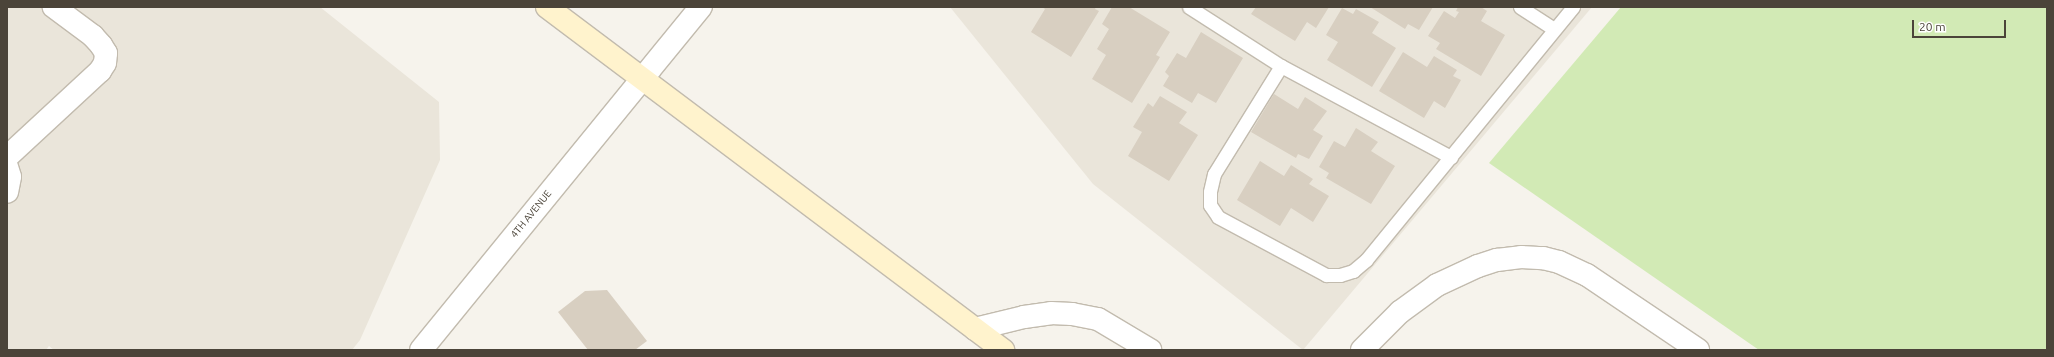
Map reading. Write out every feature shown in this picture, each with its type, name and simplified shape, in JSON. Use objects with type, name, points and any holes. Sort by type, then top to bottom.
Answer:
[{"type":"main road","points":[[547,7],[1002,350]]},
{"type":"street","points":[[7,157],[100,71],[104,63],[106,53],[93,36],[54,7]]},
{"type":"street","name":"4TH AVENUE","points":[[421,350],[641,78],[701,7]]},
{"type":"street","points":[[7,167],[10,177],[7,192]]},
{"type":"street","points":[[1362,350],[1400,312],[1437,285],[1478,266],[1497,260],[1521,257],[1543,258],[1559,262],[1588,275],[1698,350]]},
{"type":"street","points":[[975,329],[1045,314],[1072,314],[1098,319],[1150,350]]},
{"type":"lane","points":[[1189,7],[1281,66],[1452,157]]},
{"type":"lane","points":[[1520,7],[1554,29]]},
{"type":"lane","points":[[1281,66],[1214,174],[1210,192],[1210,205],[1218,217],[1326,276],[1340,275],[1353,271],[1366,260],[1452,157],[1572,7]]},
{"type":"shaded area","points":[[7,7],[320,7],[439,102],[440,160],[360,340],[352,350],[54,350],[49,346],[46,350],[7,350]]},
{"type":"shaded area","points":[[950,7],[1592,7],[1303,350],[1093,184]]},
{"type":"green space","points":[[1621,7],[2047,7],[2047,350],[1759,350],[1489,163]]},
{"type":"building","points":[[1042,7],[1096,7],[1095,9],[1099,11],[1071,57],[1031,32],[1045,9]]},
{"type":"building","points":[[1112,7],[1129,7],[1170,32],[1156,55],[1160,57],[1132,103],[1092,79],[1106,55],[1097,49],[1109,29],[1102,24]]},
{"type":"building","points":[[1256,7],[1329,7],[1316,28],[1307,22],[1295,41],[1251,14]]},
{"type":"building","points":[[1370,7],[1433,7],[1419,30],[1408,24],[1405,29]]},
{"type":"building","points":[[1458,7],[1481,7],[1487,11],[1481,21],[1505,35],[1481,76],[1436,49],[1440,43],[1428,36],[1444,11],[1455,18],[1459,12],[1456,11]]},
{"type":"building","points":[[1342,8],[1353,14],[1356,9],[1379,22],[1372,33],[1396,48],[1372,87],[1327,60],[1338,42],[1326,35]]},
{"type":"building","points":[[1201,32],[1243,58],[1216,103],[1198,93],[1192,103],[1163,86],[1169,76],[1165,72],[1177,53],[1186,58]]},
{"type":"building","points":[[1403,52],[1427,67],[1434,56],[1457,70],[1453,76],[1461,80],[1445,108],[1434,101],[1424,118],[1379,91]]},
{"type":"building","points":[[1274,94],[1298,109],[1305,97],[1327,111],[1313,130],[1323,136],[1309,159],[1298,154],[1296,158],[1251,132]]},
{"type":"building","points":[[1160,96],[1187,112],[1179,123],[1198,135],[1169,181],[1128,156],[1142,132],[1133,127],[1148,103],[1153,107]]},
{"type":"building","points":[[1356,128],[1378,142],[1371,151],[1395,166],[1371,204],[1326,178],[1329,173],[1319,167],[1334,141],[1345,147]]},
{"type":"building","points":[[1260,161],[1284,176],[1291,165],[1313,179],[1309,184],[1329,196],[1313,222],[1291,208],[1280,226],[1237,200]]},
{"type":"building","points":[[607,290],[647,341],[635,350],[588,350],[558,312],[585,291]]}]
